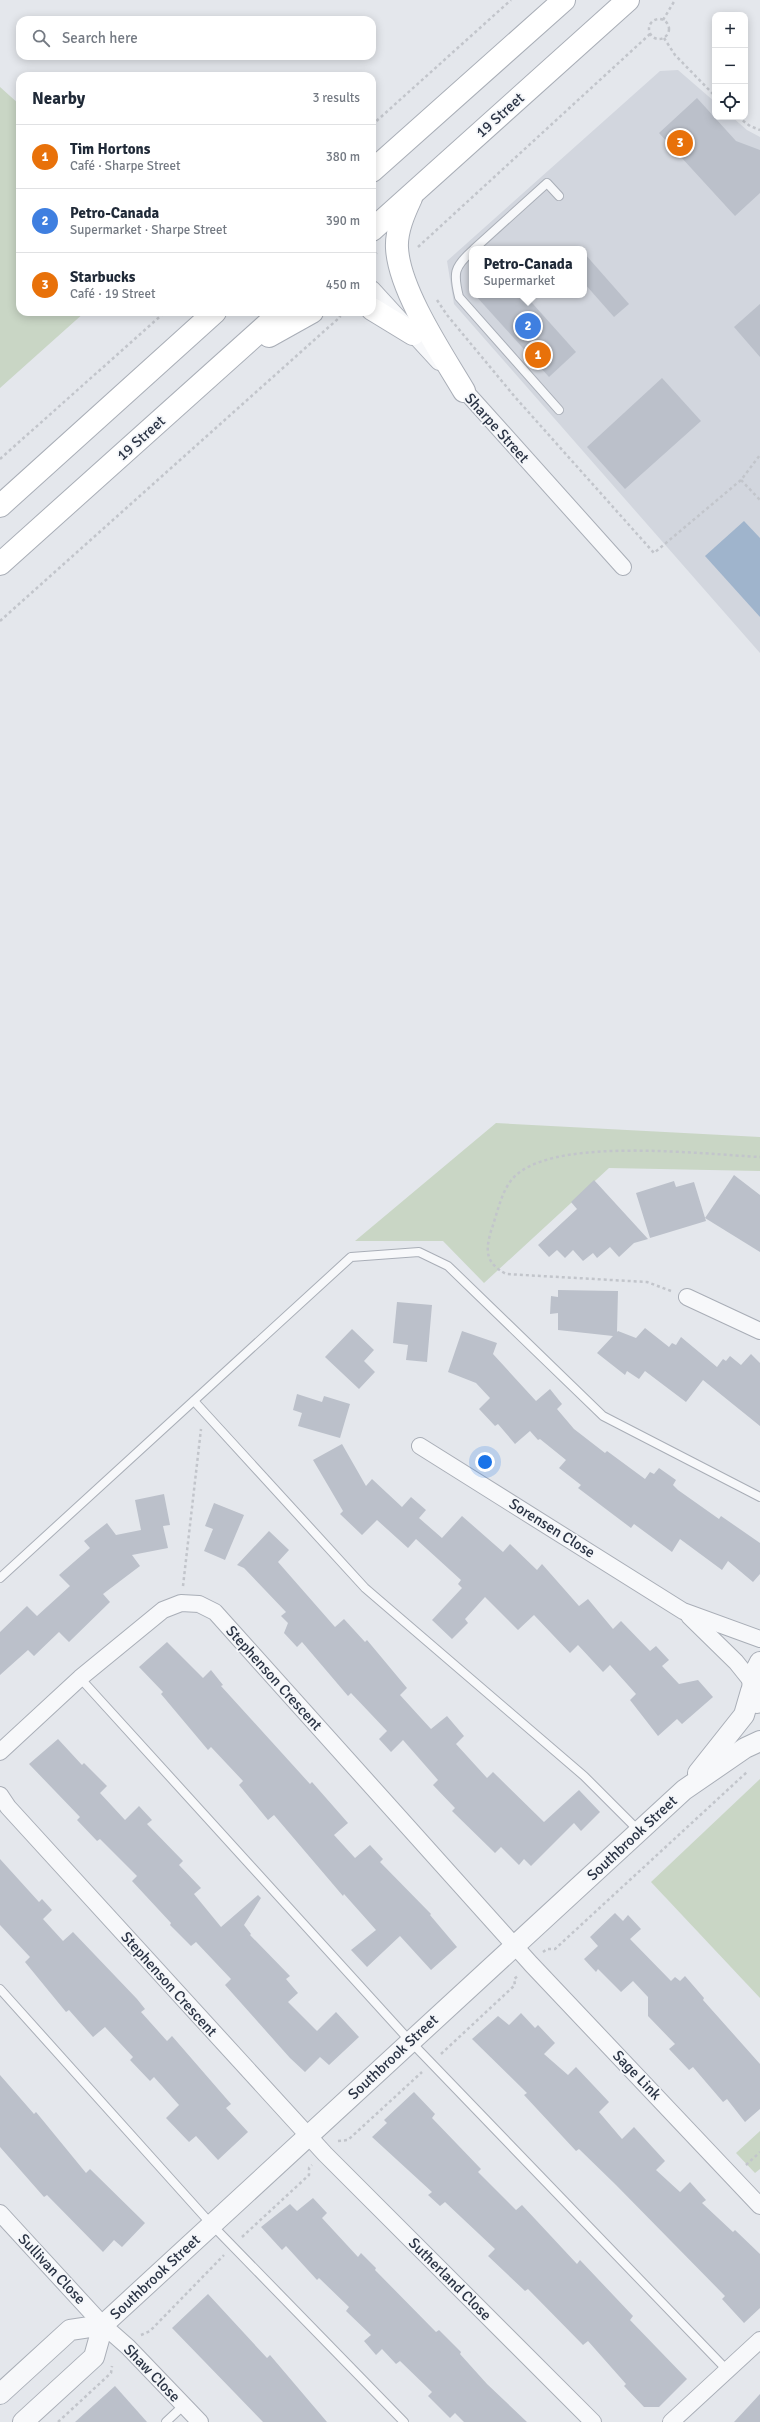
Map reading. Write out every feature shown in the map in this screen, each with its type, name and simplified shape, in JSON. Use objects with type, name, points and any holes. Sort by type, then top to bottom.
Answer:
[{"type":"main road","points":[[376,167],[564,0]]},
{"type":"main road","name":"19 Street","points":[[376,226],[628,0]]},
{"type":"main road","points":[[414,193],[399,230],[397,248],[403,274],[423,320],[464,391]]},
{"type":"main road","points":[[376,311],[413,334]]},
{"type":"main road","points":[[0,506],[211,316]]},
{"type":"main road","name":"19 Street","points":[[0,564],[277,316]]},
{"type":"main road","points":[[220,367],[290,323],[304,316]]},
{"type":"street","name":"Sharpe Street","points":[[376,293],[623,567]]},
{"type":"street","points":[[687,1297],[760,1331]]},
{"type":"street","name":"Sorensen Close","points":[[420,1446],[683,1611],[736,1662],[752,1686]]},
{"type":"street","name":"Stephenson Crescent","points":[[0,1752],[80,1678],[163,1610],[181,1603],[199,1604],[215,1612],[514,1946]]},
{"type":"street","name":"Sorensen Close","points":[[683,1611],[760,1639]]},
{"type":"street","name":"Southbrook Street","points":[[684,1790],[744,1715],[760,1662]]},
{"type":"street","points":[[752,1686],[760,1710]]},
{"type":"street","name":"Southbrook Street","points":[[23,2422],[94,2357],[103,2325],[410,2041],[684,1790],[745,1748],[760,1742]]},
{"type":"street","name":"Stephenson Crescent","points":[[0,1795],[8,1807],[308,2136]]},
{"type":"street","name":"Sage Link","points":[[514,1946],[760,2206]]},
{"type":"street","name":"Sutherland Close","points":[[308,2136],[593,2422]]},
{"type":"street","name":"Sullivan Close","points":[[0,2213],[103,2325]]},
{"type":"street","name":"Southbrook Street","points":[[0,2394],[70,2330],[103,2325]]},
{"type":"street","name":"Shaw Close","points":[[103,2325],[128,2347],[200,2422]]},
{"type":"street","points":[[671,2422],[760,2340]]},
{"type":"lane","points":[[477,246],[547,183],[559,196]]},
{"type":"lane","points":[[469,254],[458,264],[455,280],[459,297],[559,410]]},
{"type":"lane","points":[[0,1578],[351,1257],[419,1252],[448,1266],[603,1416],[760,1497]]},
{"type":"lane","points":[[194,1401],[365,1588],[584,1776],[639,1831]]},
{"type":"lane","points":[[80,1678],[410,2041],[728,2370]]},
{"type":"lane","points":[[0,1989],[212,2225],[404,2422]]},
{"type":"lane","points":[[166,2422],[184,2405]]},
{"type":"path","points":[[376,121],[511,0]]},
{"type":"path","points":[[663,20],[675,0]]},
{"type":"path","points":[[657,19],[663,20],[669,27],[668,33],[664,38],[655,38],[650,34],[649,28],[652,22],[657,19]]},
{"type":"path","points":[[417,249],[424,240],[650,34]]},
{"type":"path","points":[[664,38],[675,55],[712,93]]},
{"type":"path","points":[[742,120],[750,126],[760,130]]},
{"type":"path","points":[[436,298],[447,315],[515,397],[654,553],[741,480],[760,455]]},
{"type":"path","points":[[0,459],[161,316]]},
{"type":"path","points":[[0,621],[340,316]]},
{"type":"path","points":[[741,480],[760,500]]},
{"type":"path","points":[[687,1297],[647,1282],[506,1274],[494,1268],[487,1253],[489,1238],[508,1184],[519,1172],[534,1164],[562,1157],[611,1150],[760,1157]]},
{"type":"path","points":[[181,1603],[203,1411]]},
{"type":"path","points":[[547,1949],[555,1949],[752,1768]]},
{"type":"path","points":[[58,2422],[111,2373],[112,2364]]},
{"type":"shaded area","points":[[678,70],[712,99],[712,120],[735,120],[747,130],[760,137],[760,653],[454,304],[447,261],[660,71]]},
{"type":"green space","points":[[0,87],[16,101],[16,316],[81,316],[0,388]]},
{"type":"green space","points":[[496,1123],[760,1137],[760,1171],[609,1168],[484,1283],[443,1241],[355,1241]]},
{"type":"green space","points":[[760,1779],[760,1998],[651,1882]]},
{"type":"green space","points":[[760,2131],[760,2169],[755,2173],[736,2153]]},
{"type":"water","points":[[744,521],[760,538],[760,617],[705,556]]},
{"type":"building","points":[[697,98],[712,115],[712,120],[717,120],[736,141],[760,150],[760,193],[735,216],[659,133]]},
{"type":"building","points":[[587,256],[629,304],[614,317],[587,286]]},
{"type":"building","points":[[478,298],[528,298],[576,352],[549,377]]},
{"type":"building","points":[[760,304],[760,357],[734,327]]},
{"type":"building","points":[[662,378],[701,421],[625,489],[587,447]]},
{"type":"building","points":[[734,1175],[760,1195],[760,1252],[705,1218]]},
{"type":"building","points":[[594,1180],[648,1239],[634,1243],[619,1257],[610,1247],[597,1258],[593,1253],[583,1261],[573,1250],[565,1258],[557,1250],[549,1257],[538,1245],[577,1209],[571,1202]]},
{"type":"building","points":[[674,1181],[676,1187],[694,1182],[706,1221],[650,1238],[636,1193]]},
{"type":"building","points":[[558,1290],[618,1291],[617,1332],[618,1331],[636,1338],[645,1328],[669,1347],[672,1343],[676,1345],[681,1337],[717,1367],[723,1359],[726,1361],[730,1356],[741,1365],[751,1354],[760,1363],[760,1426],[703,1380],[686,1402],[645,1371],[639,1379],[627,1371],[625,1375],[597,1353],[613,1336],[558,1330],[558,1313],[550,1314],[551,1296],[558,1297]]},
{"type":"building","points":[[397,1302],[432,1305],[427,1362],[406,1360],[408,1345],[393,1343]]},
{"type":"building","points":[[352,1329],[374,1350],[364,1361],[375,1372],[359,1389],[325,1357]]},
{"type":"building","points":[[462,1331],[497,1343],[493,1354],[536,1401],[550,1389],[562,1404],[557,1409],[574,1429],[605,1453],[607,1451],[645,1479],[650,1472],[654,1474],[659,1468],[676,1480],[673,1485],[678,1490],[719,1519],[721,1516],[760,1543],[760,1574],[753,1582],[728,1561],[722,1570],[680,1539],[672,1552],[634,1524],[631,1528],[578,1488],[581,1485],[559,1468],[566,1460],[540,1439],[538,1440],[530,1431],[515,1444],[498,1424],[495,1426],[479,1409],[490,1398],[476,1383],[448,1372]]},
{"type":"building","points":[[297,1394],[322,1402],[324,1396],[350,1404],[340,1438],[298,1426],[302,1413],[293,1410]]},
{"type":"building","points":[[342,1444],[366,1486],[372,1479],[402,1507],[411,1497],[426,1510],[419,1518],[442,1538],[462,1516],[503,1552],[510,1544],[537,1570],[542,1564],[579,1606],[588,1599],[613,1629],[621,1621],[650,1651],[656,1646],[669,1660],[662,1666],[679,1684],[698,1680],[713,1697],[682,1724],[677,1719],[658,1736],[630,1700],[636,1694],[610,1665],[603,1672],[578,1645],[570,1653],[534,1615],[518,1630],[485,1597],[465,1619],[468,1623],[452,1639],[432,1620],[462,1588],[458,1584],[461,1580],[416,1539],[408,1548],[377,1520],[362,1535],[340,1514],[343,1511],[313,1460]]},
{"type":"building","points":[[164,1494],[170,1525],[163,1526],[168,1548],[132,1555],[140,1566],[103,1594],[110,1602],[69,1642],[59,1632],[34,1656],[28,1650],[0,1675],[0,1632],[27,1606],[37,1616],[70,1586],[59,1575],[90,1548],[84,1541],[107,1523],[116,1535],[141,1530],[135,1500]]},
{"type":"building","points":[[214,1503],[244,1515],[225,1560],[204,1551],[213,1529],[205,1526]]},
{"type":"building","points":[[269,1531],[289,1550],[278,1562],[335,1627],[344,1619],[365,1642],[367,1640],[407,1688],[400,1695],[431,1729],[447,1716],[464,1736],[456,1744],[487,1778],[493,1772],[544,1822],[579,1790],[600,1812],[581,1831],[574,1823],[531,1866],[524,1859],[519,1865],[501,1847],[495,1853],[452,1811],[455,1808],[433,1785],[438,1780],[403,1740],[391,1752],[379,1739],[387,1731],[351,1693],[348,1696],[302,1642],[297,1647],[284,1633],[288,1623],[281,1616],[286,1612],[244,1568],[237,1565]]},
{"type":"building","points":[[167,1642],[203,1678],[211,1670],[223,1685],[221,1686],[310,1784],[312,1782],[348,1823],[334,1835],[355,1858],[370,1845],[383,1859],[380,1862],[431,1914],[430,1915],[457,1947],[431,1970],[400,1936],[367,1967],[351,1950],[376,1930],[344,1894],[343,1896],[274,1815],[268,1820],[239,1785],[243,1781],[211,1747],[208,1750],[161,1694],[163,1692],[139,1667]]},
{"type":"building","points":[[58,1739],[82,1765],[84,1763],[107,1786],[100,1793],[125,1820],[139,1806],[152,1820],[147,1824],[183,1861],[179,1865],[201,1888],[194,1894],[221,1927],[258,1895],[261,1898],[244,1925],[251,1934],[250,1935],[290,1976],[286,1979],[298,1993],[288,2002],[317,2031],[336,2012],[359,2037],[329,2065],[320,2057],[305,2072],[290,2058],[225,1985],[231,1979],[196,1942],[191,1946],[170,1925],[171,1923],[132,1881],[137,1876],[100,1839],[97,1841],[77,1820],[80,1817],[29,1764]]},
{"type":"building","points":[[0,1859],[39,1902],[42,1899],[52,1910],[43,1919],[63,1941],[73,1932],[137,1999],[145,2009],[141,2012],[167,2041],[172,2036],[231,2104],[226,2108],[248,2132],[218,2160],[196,2136],[189,2142],[166,2118],[179,2105],[154,2077],[150,2081],[130,2060],[133,2057],[105,2027],[93,2037],[69,2010],[66,2012],[25,1962],[30,1957],[0,1925]]},
{"type":"building","points":[[615,1913],[623,1921],[628,1915],[641,1929],[630,1939],[671,1981],[675,1977],[680,1981],[685,1976],[704,1998],[703,2000],[760,2064],[760,2109],[745,2122],[727,2099],[723,2102],[693,2067],[689,2070],[669,2049],[675,2044],[648,2016],[648,1997],[633,1981],[621,1992],[598,1969],[596,1972],[584,1959],[598,1946],[590,1937]]},
{"type":"building","points":[[521,2013],[535,2028],[538,2025],[555,2043],[544,2054],[568,2075],[576,2067],[609,2102],[599,2112],[622,2139],[634,2127],[665,2161],[656,2170],[680,2192],[690,2182],[706,2200],[702,2203],[733,2232],[735,2230],[760,2254],[760,2308],[744,2323],[722,2299],[725,2296],[616,2185],[579,2149],[576,2151],[524,2095],[527,2093],[472,2039],[498,2016],[509,2025]]},
{"type":"building","points":[[0,2075],[34,2114],[36,2112],[86,2173],[90,2169],[145,2223],[122,2247],[114,2240],[103,2252],[47,2195],[44,2197],[0,2147]]},
{"type":"building","points":[[414,2092],[435,2114],[432,2118],[481,2169],[478,2172],[516,2210],[522,2205],[577,2264],[580,2260],[633,2316],[630,2320],[687,2379],[659,2407],[644,2407],[624,2386],[626,2384],[588,2341],[583,2345],[528,2289],[525,2291],[488,2256],[495,2249],[445,2202],[440,2206],[428,2195],[432,2192],[372,2137],[387,2123],[384,2120]]},
{"type":"building","points":[[313,2198],[327,2213],[322,2218],[358,2257],[361,2253],[376,2268],[375,2270],[436,2332],[439,2330],[461,2352],[460,2354],[487,2384],[527,2422],[464,2422],[455,2413],[450,2418],[428,2396],[432,2392],[400,2361],[396,2364],[382,2349],[376,2355],[364,2341],[371,2335],[346,2311],[349,2307],[319,2278],[317,2280],[286,2246],[282,2250],[261,2227],[290,2204],[297,2211]]},
{"type":"building","points":[[208,2294],[267,2358],[270,2355],[327,2422],[263,2422],[172,2328]]},
{"type":"building","points":[[115,2386],[147,2422],[75,2422]]},
{"type":"building","points":[[760,2394],[760,2422],[734,2422]]},
{"type":"place","name":"Starbucks","points":[[680,143]]},
{"type":"place","name":"Petro-Canada","points":[[528,326]]},
{"type":"place","name":"Tim Hortons","points":[[538,355]]}]
